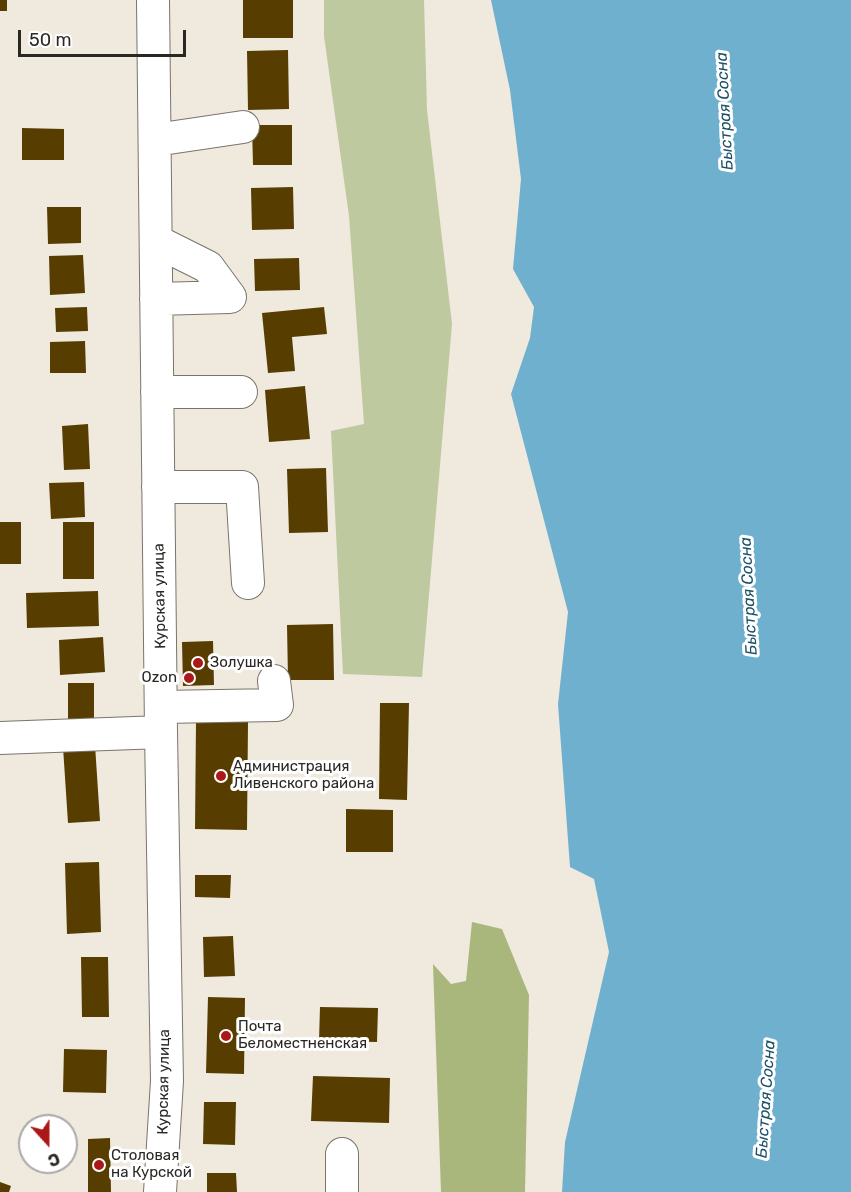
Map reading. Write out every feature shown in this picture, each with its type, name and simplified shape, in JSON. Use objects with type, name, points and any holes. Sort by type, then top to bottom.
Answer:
[{"type":"street","name":"Курская улица","points":[[153,0],[167,1081],[160,1192]]},
{"type":"street","points":[[155,140],[243,127]]},
{"type":"street","points":[[156,241],[208,267],[230,297],[156,299]]},
{"type":"street","points":[[157,392],[241,392]]},
{"type":"street","points":[[158,487],[242,487],[248,583]]},
{"type":"street","points":[[0,738],[276,705],[274,681]]},
{"type":"street","points":[[342,1154],[342,1192]]},
{"type":"green space","points":[[324,0],[424,0],[427,110],[452,324],[422,677],[343,674],[331,431],[364,424],[349,216],[324,36]]},
{"type":"green space","points":[[472,922],[502,929],[529,995],[525,1192],[441,1192],[433,964],[451,984],[466,981]]},
{"type":"water","name":"Быстрая Сосна","points":[[491,0],[851,0],[851,1192],[562,1192],[565,1142],[609,952],[594,879],[570,867],[558,704],[568,612],[511,394],[530,338],[534,307],[513,269],[521,179],[510,90]]},
{"type":"building","points":[[0,0],[7,0],[7,11],[0,11]]},
{"type":"building","points":[[243,0],[293,0],[293,38],[243,38]]},
{"type":"building","points":[[288,50],[289,109],[248,110],[247,51]]},
{"type":"building","points":[[252,125],[292,125],[292,165],[253,165]]},
{"type":"building","points":[[22,128],[64,129],[64,160],[22,160]]},
{"type":"building","points":[[293,187],[294,229],[252,230],[251,188]]},
{"type":"building","points":[[47,207],[81,207],[81,243],[48,244]]},
{"type":"building","points":[[83,255],[85,293],[50,295],[49,256]]},
{"type":"building","points":[[299,258],[300,290],[255,291],[254,259]]},
{"type":"building","points":[[87,307],[88,331],[56,332],[55,308]]},
{"type":"building","points":[[324,307],[327,334],[292,337],[295,371],[268,373],[262,313]]},
{"type":"building","points":[[85,341],[86,373],[50,373],[50,342]]},
{"type":"building","points":[[305,386],[310,439],[269,442],[265,390]]},
{"type":"building","points":[[88,424],[90,469],[64,470],[62,426]]},
{"type":"building","points":[[326,468],[328,532],[289,533],[287,469]]},
{"type":"building","points":[[84,482],[85,517],[51,519],[49,483]]},
{"type":"building","points":[[0,522],[21,522],[21,564],[0,564]]},
{"type":"building","points":[[63,522],[94,522],[94,579],[63,579]]},
{"type":"building","points":[[98,591],[99,626],[27,628],[26,593]]},
{"type":"building","points":[[333,624],[334,680],[288,680],[287,625]]},
{"type":"building","points":[[103,637],[105,672],[60,675],[59,640]]},
{"type":"building","name":"Золушка","points":[[213,641],[214,685],[183,686],[182,642]]},
{"type":"building","points":[[68,683],[94,683],[94,724],[68,725]]},
{"type":"building","points":[[380,703],[409,703],[407,800],[379,799]]},
{"type":"building","name":"Администрация Ливенского района","points":[[196,722],[248,722],[247,830],[195,829]]},
{"type":"building","points":[[95,745],[100,821],[68,823],[63,747]]},
{"type":"building","points":[[346,809],[393,810],[393,852],[346,852]]},
{"type":"building","points":[[99,862],[101,932],[67,934],[65,863]]},
{"type":"building","points":[[195,875],[231,875],[230,898],[195,897]]},
{"type":"building","points":[[233,936],[235,976],[204,977],[203,937]]},
{"type":"building","points":[[81,957],[108,957],[109,1017],[82,1017]]},
{"type":"building","name":"Почта Беломестненская","points":[[208,997],[245,998],[244,1074],[206,1073]]},
{"type":"building","points":[[320,1007],[378,1008],[377,1042],[319,1041]]},
{"type":"building","points":[[64,1049],[107,1050],[106,1093],[63,1092]]},
{"type":"building","points":[[313,1076],[390,1078],[389,1123],[311,1121]]},
{"type":"building","points":[[204,1102],[236,1102],[235,1145],[203,1144]]},
{"type":"building","name":"Столовая на Курской","points":[[110,1138],[111,1192],[88,1192],[88,1139]]},
{"type":"building","points":[[207,1173],[236,1173],[237,1192],[207,1192]]},
{"type":"building","points":[[0,1182],[11,1186],[9,1192],[0,1192]]},
{"type":"place","name":"Золушка","points":[[198,663]]},
{"type":"place","name":"Ozon","points":[[189,678]]},
{"type":"place","name":"Администрация Ливенского района","points":[[221,776]]},
{"type":"place","name":"Почта Беломестненская","points":[[226,1036]]},
{"type":"place","name":"Столовая на Курской","points":[[99,1165]]}]
